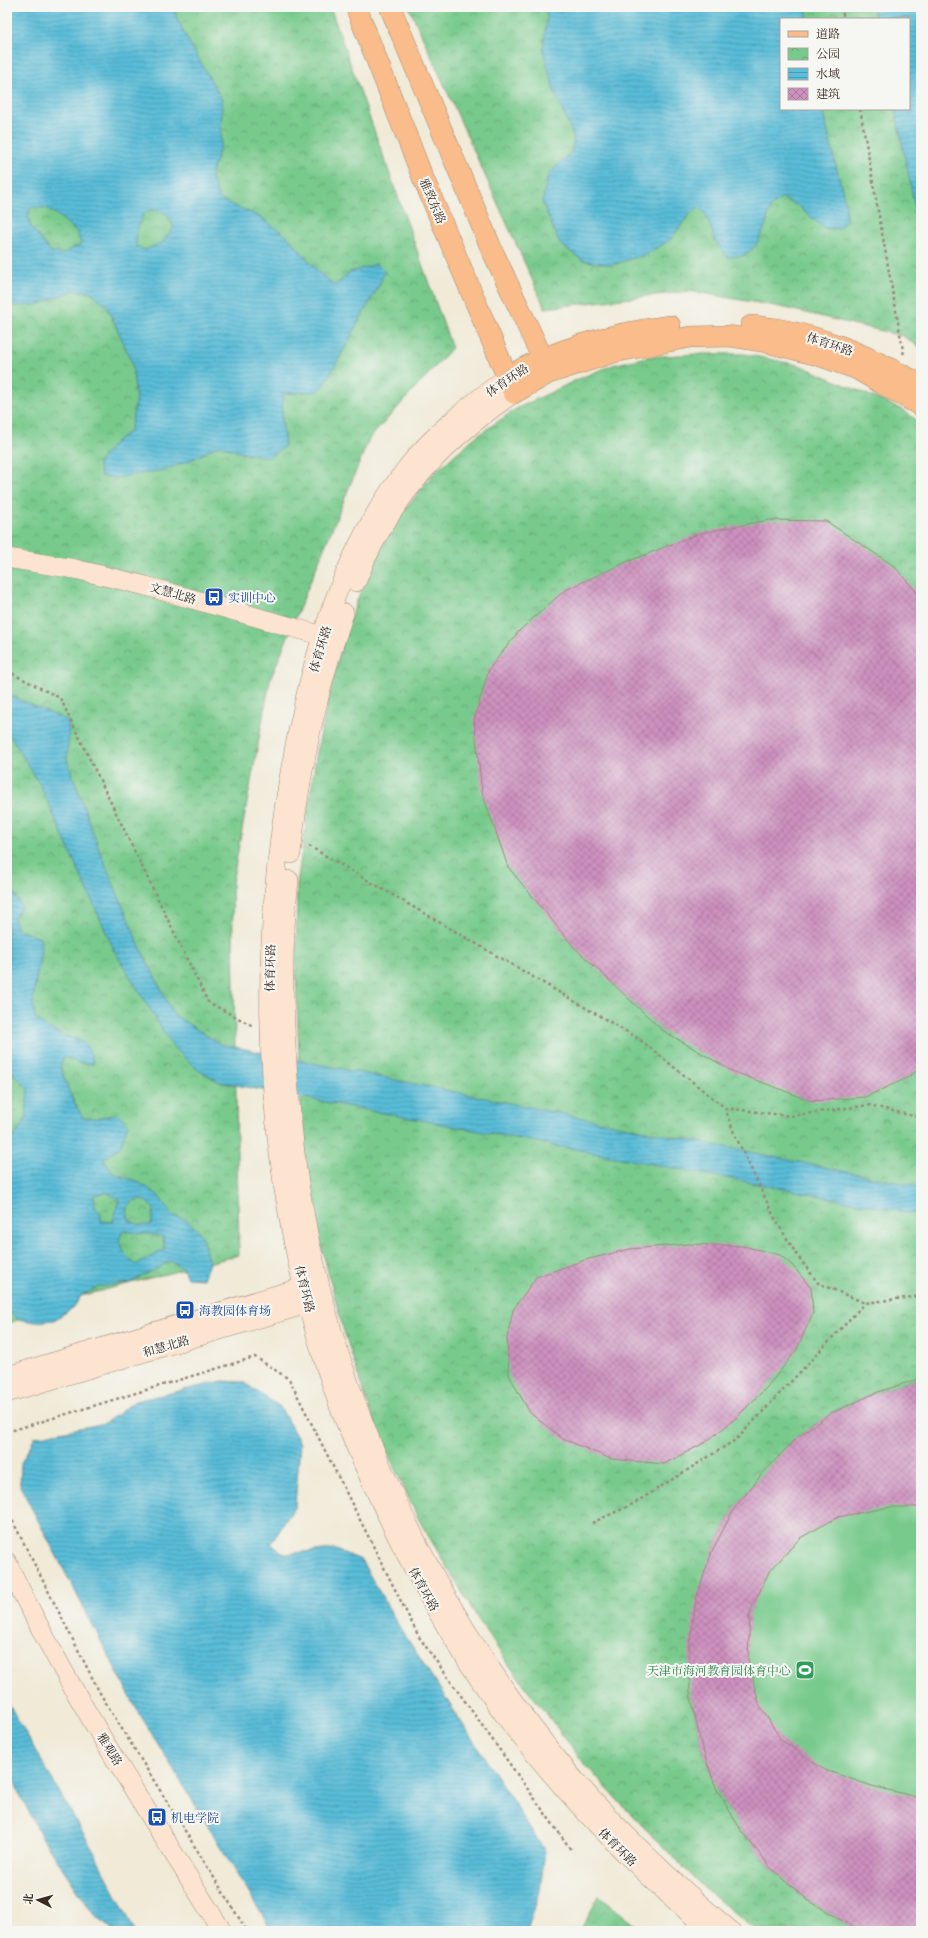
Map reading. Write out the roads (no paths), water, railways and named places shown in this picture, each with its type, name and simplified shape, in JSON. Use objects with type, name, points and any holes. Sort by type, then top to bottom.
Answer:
[{"type":"main road","name":"雅致东路","points":[[356,7],[421,173],[511,385]]},
{"type":"main road","points":[[390,7],[492,250],[546,365]]},
{"type":"main road","name":"体育环路","points":[[710,1931],[651,1879],[598,1826],[536,1756],[512,1725],[467,1660],[416,1574],[367,1475],[338,1402],[314,1293],[301,1198],[282,1109],[270,946],[282,817],[298,731],[327,644],[355,549],[373,516],[411,462],[437,436],[511,385],[546,365],[610,337],[638,330],[696,324],[724,324],[763,327],[821,339],[876,361],[914,382]]},
{"type":"main road","name":"体育环路","points":[[546,365],[690,336],[729,336],[766,342],[804,351],[854,368],[921,406]]},
{"type":"main road","name":"文慧北路","points":[[7,558],[75,569],[138,584],[327,644]]},
{"type":"main road","name":"文慧北路","points":[[7,571],[67,580],[122,592],[327,644]]},
{"type":"main road","name":"体育环路","points":[[278,1047],[283,986],[286,902],[293,837],[306,756],[316,710],[327,644]]},
{"type":"main road","name":"体育环路","points":[[314,1293],[345,1367],[382,1466],[430,1569],[462,1624],[548,1746],[592,1798],[666,1875],[731,1931]]},
{"type":"main road","name":"和慧北路","points":[[7,1376],[314,1293]]},
{"type":"main road","name":"和慧北路","points":[[7,1393],[314,1293]]},
{"type":"main road","name":"雅观路","points":[[7,1562],[36,1621],[68,1679],[222,1931]]},
{"type":"main road","name":"雅观路","points":[[7,1584],[60,1683],[212,1931]]},
{"type":"water","points":[[7,7],[172,7],[184,33],[222,100],[221,145],[211,175],[219,199],[258,216],[286,235],[319,272],[335,286],[350,272],[377,264],[385,272],[340,357],[319,391],[283,394],[282,418],[285,446],[269,457],[242,453],[219,445],[191,460],[164,470],[116,478],[101,476],[98,463],[114,443],[130,431],[136,400],[132,363],[107,306],[91,292],[75,290],[37,305],[7,306],[7,198],[10,175],[7,170]],"holes":[[[31,207],[46,208],[60,217],[77,232],[81,244],[63,254],[50,251],[31,227],[28,217]],[[154,209],[167,215],[174,227],[163,242],[145,250],[136,246],[137,230],[144,213]]]},
{"type":"water","points":[[544,7],[806,7],[808,18],[780,18],[780,110],[822,110],[846,206],[846,220],[839,228],[825,229],[798,206],[783,198],[771,206],[765,227],[755,246],[743,255],[727,257],[715,241],[707,216],[698,207],[687,217],[671,239],[647,254],[611,265],[582,260],[560,244],[542,202],[548,175],[571,152],[574,138],[554,90],[543,49],[547,15]]},
{"type":"water","points":[[873,7],[921,7],[921,237],[895,110],[910,110],[910,18],[876,18]]},
{"type":"water","points":[[7,694],[68,721],[69,731],[67,760],[100,852],[140,947],[174,1015],[220,1044],[921,1187],[921,1215],[220,1082],[198,1070],[173,1047],[115,952],[40,785],[11,737],[7,733]]},
{"type":"water","points":[[7,882],[22,907],[14,917],[16,929],[40,938],[41,951],[33,999],[35,1018],[50,1029],[84,1044],[91,1055],[94,1064],[79,1063],[64,1057],[60,1067],[71,1096],[83,1118],[101,1118],[117,1113],[128,1124],[120,1147],[103,1159],[114,1174],[137,1181],[158,1195],[172,1215],[187,1220],[201,1234],[209,1263],[203,1279],[187,1278],[183,1269],[171,1261],[130,1283],[97,1287],[81,1296],[74,1307],[54,1320],[35,1322],[17,1319],[7,1309],[7,1145],[26,1120],[28,1089],[7,1067]],"holes":[[[106,1192],[119,1199],[113,1222],[101,1221],[101,1213],[95,1207],[94,1195]],[[139,1199],[146,1201],[154,1209],[151,1225],[141,1225],[130,1221],[126,1210],[133,1201]],[[123,1231],[162,1236],[165,1249],[136,1265],[125,1254],[119,1240]]]},
{"type":"water","points":[[223,1381],[243,1382],[280,1407],[300,1443],[295,1506],[271,1544],[284,1554],[334,1549],[361,1560],[399,1626],[545,1851],[540,1891],[527,1931],[272,1931],[136,1708],[20,1486],[21,1463],[35,1437],[105,1423],[135,1401]]},
{"type":"water","points":[[7,1701],[94,1852],[135,1931],[114,1931],[92,1912],[43,1839],[19,1793],[7,1762]]},
{"type":"place","name":"实训中心","points":[[214,597]]},
{"type":"place","name":"海教园体育场","points":[[185,1310]]},
{"type":"place","name":"天津市海河教育园体育中心","points":[[805,1670]]},
{"type":"place","name":"机电学院","points":[[157,1817]]}]
